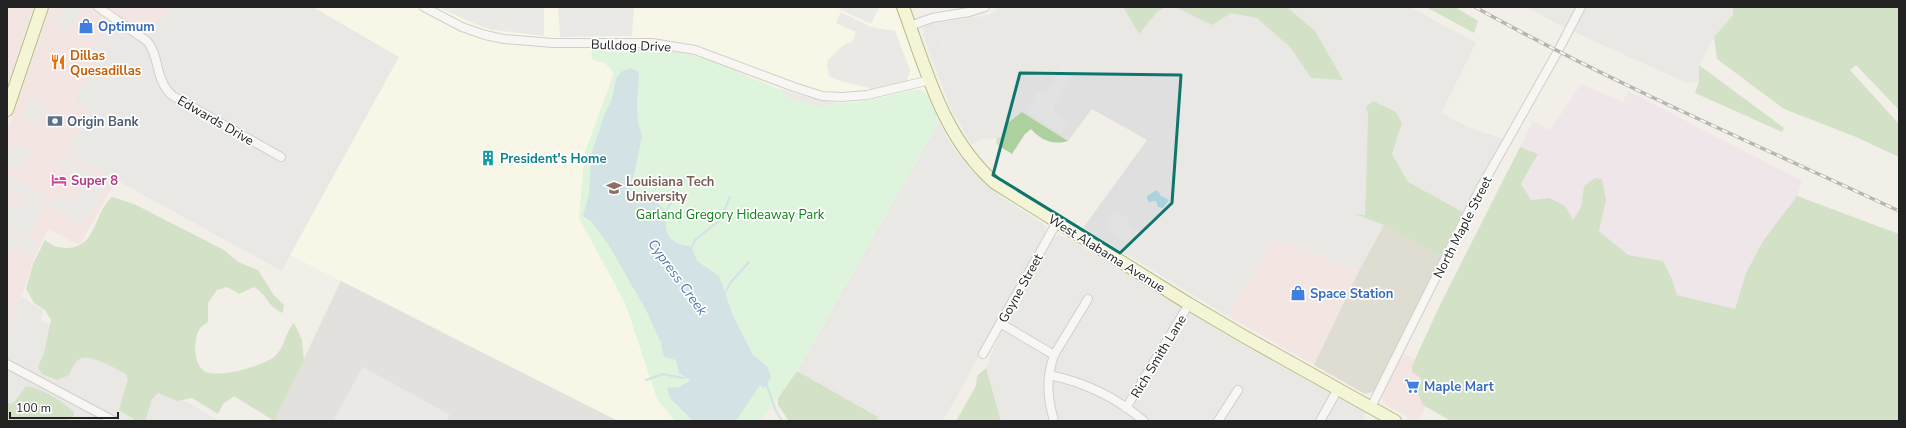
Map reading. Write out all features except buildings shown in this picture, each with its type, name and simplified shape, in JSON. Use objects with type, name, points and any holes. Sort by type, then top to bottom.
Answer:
[{"type":"main road","points":[[7,110],[42,7]]},
{"type":"main road","name":"West Alabama Avenue","points":[[903,7],[930,80],[951,129],[974,162],[1005,190],[1189,304],[1395,421]]},
{"type":"street","name":"Edwards Drive","points":[[98,7],[147,41],[152,49],[162,84],[174,96],[281,157]]},
{"type":"street","name":"Bulldog Drive","points":[[424,7],[462,27],[484,35],[504,39],[554,43],[652,43],[695,50],[794,88],[822,96],[842,97],[876,94],[930,80]]},
{"type":"street","points":[[910,26],[932,18],[969,12],[985,7]]},
{"type":"street","name":"North Maple Street","points":[[1371,407],[1480,189],[1558,51],[1581,7]]},
{"type":"street","name":"Goyne Street","points":[[983,354],[1056,222]]},
{"type":"street","points":[[1054,421],[1048,397],[1049,375],[1054,355],[1088,299]]},
{"type":"street","name":"Rich Smith Lane","points":[[1126,408],[1189,304]]},
{"type":"street","points":[[1000,323],[1054,355]]},
{"type":"street","points":[[7,364],[114,421]]},
{"type":"street","points":[[1049,375],[1088,386],[1126,408],[1144,421]]},
{"type":"street","points":[[1320,421],[1338,389]]},
{"type":"street","points":[[1218,421],[1238,390]]},
{"type":"highlighted area","points":[[1020,73],[1181,75],[1172,203],[1120,253],[993,175]]},
{"type":"shaded area","points":[[7,7],[34,7],[7,87]]},
{"type":"shaded area","points":[[50,7],[174,7],[142,34],[120,18],[74,102],[90,111],[67,153],[116,180],[80,245],[48,229],[34,259],[15,315],[7,332],[7,132]]},
{"type":"shaded area","points":[[62,7],[78,7],[81,9],[74,22],[70,21],[73,22],[68,31],[52,21],[54,15],[61,18],[65,15],[64,12],[60,10]]},
{"type":"shaded area","points":[[174,7],[313,7],[399,57],[282,271],[67,153],[90,111],[74,102],[120,18],[142,34]]},
{"type":"shaded area","name":"Louisiana Tech University","points":[[313,7],[896,7],[939,121],[797,371],[760,421],[618,421],[290,255],[399,57]]},
{"type":"shaded area","points":[[438,7],[544,7],[544,36],[492,30]]},
{"type":"shaded area","points":[[558,7],[634,7],[632,36],[560,37]]},
{"type":"shaded area","points":[[840,7],[879,7],[871,24],[839,9]]},
{"type":"shaded area","points":[[999,7],[1123,7],[1139,34],[1155,7],[1410,7],[1476,43],[1441,113],[1472,129],[1504,139],[1466,213],[1407,182],[1392,154],[1402,123],[1366,107],[1368,115],[1365,215],[1356,215],[1384,225],[1359,271],[1273,239],[1228,316],[1083,228],[1147,140],[1092,109],[1068,141],[1022,112],[1006,124],[1001,138],[981,139],[972,145],[950,107],[923,35],[924,28],[927,24],[990,15]]},
{"type":"shaded area","points":[[1083,7],[1105,7],[1053,111],[1069,121],[1062,134],[1027,112],[1037,92],[1048,90],[1053,84],[1057,75],[1060,55]]},
{"type":"shaded area","points":[[1526,7],[1576,7],[1565,28]]},
{"type":"shaded area","points":[[1585,7],[1733,7],[1733,15],[1714,37],[1699,65],[1699,81],[1687,83],[1572,31]]},
{"type":"shaded area","points":[[1603,7],[1625,7],[1634,12],[1637,11],[1639,7],[1681,7],[1672,23],[1667,22],[1664,25],[1664,29],[1696,47],[1679,77],[1661,67],[1670,50],[1677,51],[1675,44],[1670,49],[1601,11]]},
{"type":"shaded area","points":[[841,12],[871,27],[895,31],[910,70],[907,82],[871,90],[869,88],[840,81],[829,76],[827,64],[828,60],[841,47],[852,42],[856,32],[836,23]]},
{"type":"shaded area","points":[[1010,15],[1019,22],[1060,41],[1056,44],[1013,23],[1007,18]]},
{"type":"shaded area","points":[[108,27],[112,29],[99,52],[91,49]]},
{"type":"shaded area","points":[[994,35],[1011,38],[1007,67],[990,64]]},
{"type":"shaded area","points":[[940,36],[953,36],[951,60],[941,58],[939,56]]},
{"type":"shaded area","points":[[993,79],[1011,82],[1005,119],[987,116]]},
{"type":"shaded area","points":[[1581,84],[1623,102],[1628,91],[1802,181],[1797,196],[1763,241],[1746,273],[1735,309],[1677,295],[1672,279],[1663,261],[1628,255],[1599,231],[1606,200],[1584,186],[1581,207],[1573,221],[1549,198],[1531,200],[1521,185],[1538,154],[1520,147],[1533,121],[1550,130]]},
{"type":"shaded area","points":[[779,88],[800,95],[836,103],[818,106],[788,98]]},
{"type":"shaded area","points":[[32,96],[41,109],[47,109],[39,124],[32,124],[25,119],[23,112]]},
{"type":"shaded area","points":[[939,121],[946,137],[970,170],[999,196],[1042,223],[1046,231],[955,400],[942,421],[877,421],[878,417],[797,371]]},
{"type":"shaded area","points":[[12,145],[33,151],[27,160],[22,158],[26,162],[21,172],[7,161],[7,155]]},
{"type":"shaded area","points":[[939,146],[964,180],[961,183],[976,200],[982,196],[998,209],[1019,221],[1021,223],[1018,228],[1019,231],[1024,225],[1032,230],[1029,236],[1035,240],[990,320],[983,317],[959,363],[963,366],[934,421],[910,421],[944,359],[951,361],[950,357],[941,353],[937,354],[942,357],[907,421],[891,421],[885,416],[816,378],[810,370],[810,360],[911,173],[917,166],[929,159],[926,152]],"holes":[[[927,169],[934,169],[940,172],[953,188],[948,192],[988,227],[992,223],[995,231],[994,233],[989,231],[952,298],[956,301],[948,305],[942,303],[945,298],[883,264],[878,270],[874,261],[875,254],[886,233],[893,235],[926,176],[921,173]],[[1007,233],[1014,236],[1015,244],[1009,241],[968,315],[974,318],[971,320],[962,315],[961,311],[966,313],[1007,240],[1002,237]],[[870,276],[876,277],[873,282],[955,327],[959,322],[965,334],[961,343],[956,347],[950,347],[951,342],[867,295],[863,300],[858,293],[858,288],[863,279]],[[851,305],[858,307],[856,312],[862,316],[917,346],[920,341],[926,347],[927,355],[922,353],[895,402],[899,405],[897,408],[887,408],[889,403],[869,391],[866,397],[864,397],[866,390],[824,367],[821,373],[817,369],[816,361],[841,313],[846,307]]]},
{"type":"shaded area","points":[[60,155],[108,181],[83,224],[48,205],[51,199],[63,197],[79,205],[80,203],[75,201],[85,183],[92,186],[93,184],[81,175],[55,163]]},
{"type":"shaded area","points":[[7,175],[47,198],[28,237],[7,225],[7,203],[18,209],[22,206],[26,199],[7,187]]},
{"type":"shaded area","points":[[1114,209],[1130,219],[1127,225],[1153,240],[1145,252],[1107,230],[1110,224],[1105,221]]},
{"type":"shaded area","points":[[1384,225],[1444,257],[1377,387],[1372,392],[1365,394],[1314,365],[1359,271]]},
{"type":"shaded area","points":[[7,227],[39,245],[33,255],[13,244],[7,255]]},
{"type":"shaded area","points":[[1059,235],[1072,241],[1240,343],[1366,413],[1362,421],[1001,421],[986,368],[999,336],[1052,238]]},
{"type":"shaded area","points":[[1273,239],[1359,271],[1314,365],[1228,316]]},
{"type":"shaded area","points":[[341,281],[618,421],[274,421]]},
{"type":"shaded area","points":[[21,297],[43,310],[41,320],[220,421],[7,421],[7,332]]},
{"type":"shaded area","points":[[1403,353],[1414,359],[1412,366],[1421,378],[1423,405],[1426,407],[1418,421],[1413,421],[1385,404],[1383,401],[1382,394]]},
{"type":"shaded area","points":[[363,367],[450,415],[447,421],[333,421]]},
{"type":"shaded area","points":[[1317,396],[1326,401],[1313,421],[1306,417]]},
{"type":"green space","points":[[1123,7],[1166,7],[1157,12],[1139,34]]},
{"type":"green space","points":[[1176,7],[1287,7],[1315,31],[1343,80],[1311,78],[1291,48],[1257,18],[1231,13],[1212,25]]},
{"type":"green space","points":[[1426,7],[1455,7],[1478,21],[1474,33]]},
{"type":"green space","points":[[1733,7],[1899,7],[1899,110],[1856,65],[1850,70],[1899,124],[1899,157],[1856,137],[1784,109],[1717,59],[1714,37],[1733,15]]},
{"type":"green space","name":"Garland Gregory Hideaway Park","points":[[591,46],[662,50],[689,54],[719,64],[785,91],[820,101],[837,103],[857,102],[918,89],[926,94],[932,102],[939,121],[797,371],[760,421],[675,421],[657,399],[626,305],[579,218],[585,152],[614,73],[605,63],[592,60]]},
{"type":"green space","points":[[1699,65],[1784,128],[1782,132],[1695,93],[1699,81]]},
{"type":"green space","points":[[1373,101],[1396,112],[1402,123],[1392,154],[1408,182],[1463,212],[1441,256],[1384,225],[1354,214],[1365,215],[1368,115],[1366,107]]},
{"type":"green space","points":[[1022,112],[1068,141],[1048,141],[1031,129],[1025,134],[1012,154],[996,144],[997,138],[1001,137],[1006,124]]},
{"type":"green space","points":[[1520,147],[1538,154],[1521,184],[1531,200],[1549,198],[1565,206],[1573,220],[1581,207],[1584,186],[1595,178],[1602,179],[1606,200],[1599,231],[1628,255],[1663,261],[1672,279],[1677,295],[1735,309],[1746,273],[1763,241],[1797,196],[1899,234],[1899,420],[1451,421],[1423,405],[1417,391],[1421,378],[1412,372],[1412,366],[1439,307]]},
{"type":"green space","points":[[112,197],[134,204],[224,250],[238,262],[258,270],[273,294],[284,305],[283,313],[273,307],[259,290],[254,287],[239,294],[227,287],[217,290],[208,303],[208,322],[200,329],[197,335],[195,347],[196,359],[202,369],[206,372],[221,373],[241,370],[260,364],[274,357],[278,353],[294,323],[302,340],[304,360],[274,421],[234,396],[223,404],[218,414],[192,398],[177,401],[158,393],[152,399],[145,421],[137,421],[119,410],[128,379],[126,374],[98,360],[86,358],[80,359],[69,375],[58,380],[42,374],[38,367],[44,353],[51,320],[45,310],[34,303],[26,289],[33,264],[45,240],[53,245],[65,248],[78,246],[85,241],[94,228],[101,211]]},
{"type":"green space","points":[[986,368],[1001,421],[956,421],[976,386],[977,376]]},
{"type":"green space","points":[[797,371],[878,417],[877,421],[789,421],[778,405],[778,398]]},
{"type":"green space","points":[[26,386],[45,392],[57,399],[74,412],[74,416],[66,421],[7,421],[7,402],[11,404],[13,403]]},
{"type":"water","points":[[630,68],[639,72],[637,112],[642,136],[631,189],[638,193],[653,194],[658,203],[667,212],[666,226],[672,240],[683,245],[691,246],[697,261],[719,276],[733,316],[753,355],[767,366],[771,377],[764,389],[760,385],[736,421],[693,421],[670,398],[667,388],[679,387],[688,382],[690,379],[679,373],[676,360],[665,357],[663,354],[661,343],[646,310],[608,244],[592,222],[583,216],[589,195],[591,155],[604,116],[612,99],[616,79],[621,72]]},
{"type":"water","points":[[1157,190],[1161,196],[1169,200],[1163,208],[1158,207],[1156,201],[1149,202],[1147,199],[1147,196]]},
{"type":"waterway","points":[[682,187],[685,178]]},
{"type":"waterway","points":[[664,213],[679,192]]},
{"type":"waterway","points":[[691,249],[695,240],[720,220],[730,197]]},
{"type":"waterway","points":[[723,296],[731,282],[749,262]]},
{"type":"waterway","points":[[646,380],[663,374],[682,378],[689,377]]},
{"type":"waterway","name":"Cypress Creek","points":[[766,383],[775,409],[782,421]]},
{"type":"railway","points":[[1475,7],[1632,88],[1899,211]]},
{"type":"place","name":"Optimum","points":[[86,26]]},
{"type":"place","name":"Dillas Quesadillas","points":[[58,62]]},
{"type":"place","name":"Origin Bank","points":[[55,121]]},
{"type":"place","name":"President's Home","points":[[488,158]]},
{"type":"place","name":"Super 8","points":[[59,180]]},
{"type":"place","name":"Louisiana Tech University","points":[[614,188]]},
{"type":"place","name":"Space Station","points":[[1298,293]]},
{"type":"place","name":"Maple Mart","points":[[1412,386]]}]
